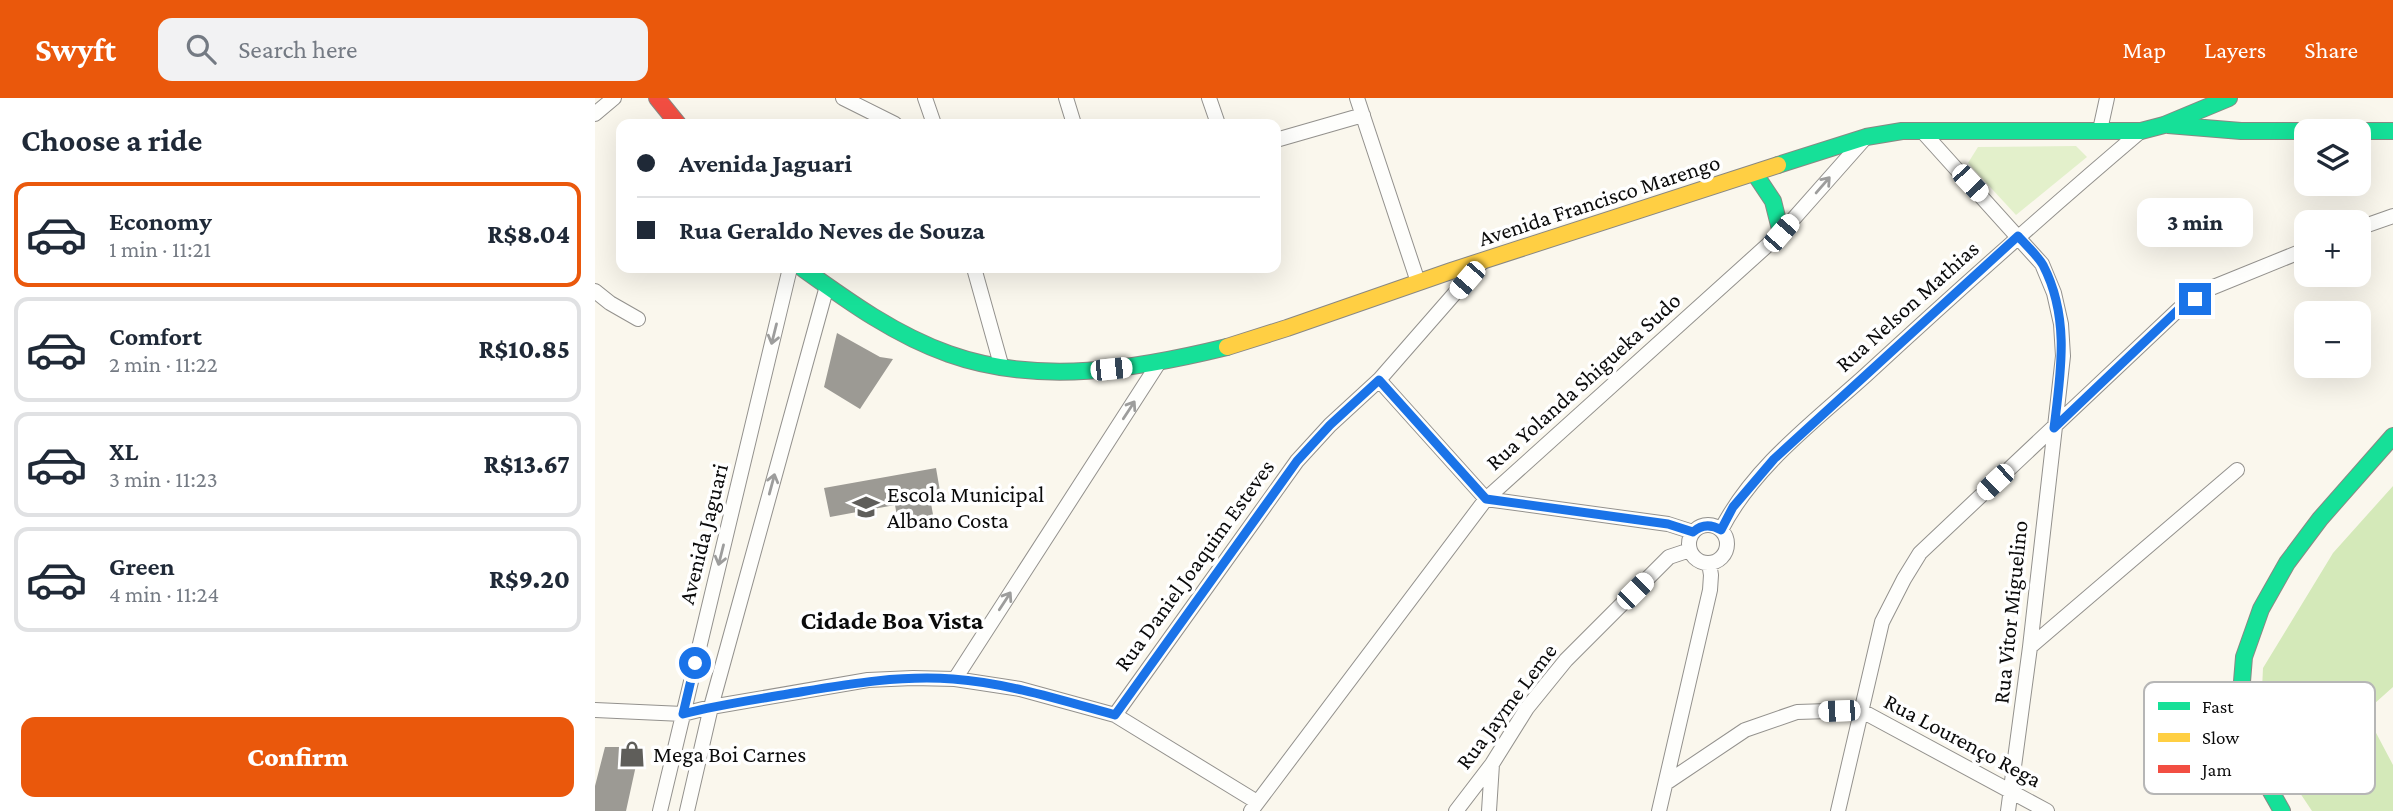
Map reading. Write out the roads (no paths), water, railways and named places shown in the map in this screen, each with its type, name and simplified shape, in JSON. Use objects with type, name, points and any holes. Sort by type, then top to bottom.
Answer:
[{"type":"main road","points":[[656,98],[674,119]]},
{"type":"main road","name":"Avenida Francisco Marengo","points":[[809,273],[868,314],[909,337],[962,359],[1002,368],[1048,372],[1158,364],[1254,339],[1484,260],[1866,137],[1902,131],[2141,131],[2164,125],[2229,98]]},
{"type":"main road","points":[[2164,125],[2241,131],[2393,131]]},
{"type":"main road","points":[[1755,174],[1772,196],[1780,220],[1781,233]]},
{"type":"main road","points":[[2241,682],[2241,670],[2251,629],[2271,586],[2316,521],[2393,436]]},
{"type":"main road","points":[[2270,794],[2282,811]]},
{"type":"street","points":[[595,114],[614,98]]},
{"type":"street","points":[[843,98],[885,119]]},
{"type":"street","points":[[925,98],[932,119]]},
{"type":"street","points":[[1066,98],[1073,119]]},
{"type":"street","points":[[1209,98],[1216,119]]},
{"type":"street","points":[[1357,98],[1418,282]]},
{"type":"street","points":[[2099,130],[2106,98]]},
{"type":"street","points":[[1281,139],[1363,115]]},
{"type":"street","name":"Rua Vitor Miguelino","points":[[1922,131],[2042,264],[2054,293],[2061,324],[2063,356],[2030,648],[2008,811]]},
{"type":"street","name":"Rua Nelson Mathias","points":[[1721,530],[1733,507],[1774,459],[2018,236],[2141,131]]},
{"type":"street","name":"Rua Yolanda Shigueka Sudo","points":[[1254,806],[1486,499],[1781,233],[1866,137]]},
{"type":"street","points":[[2371,224],[2393,216]]},
{"type":"street","points":[[1838,811],[1882,622],[1903,579],[1920,553],[2179,309],[2211,288],[2294,254]]},
{"type":"street","name":"Rua Daniel Joaquim Esteves","points":[[1115,715],[1297,461],[1330,425],[1379,380],[1484,260]]},
{"type":"street","name":"Avenida Jaguari","points":[[660,811],[789,273]]},
{"type":"street","points":[[975,273],[1002,368]]},
{"type":"street","points":[[687,811],[711,707],[827,286]]},
{"type":"street","points":[[595,291],[638,319]]},
{"type":"street","points":[[955,679],[1158,364]]},
{"type":"street","points":[[1379,380],[1486,499],[1668,524],[1693,532]]},
{"type":"street","points":[[2030,648],[2237,470]]},
{"type":"street","points":[[1710,525],[1721,530],[1726,541],[1724,553],[1715,562],[1697,559],[1689,544],[1693,532],[1710,525]]},
{"type":"street","name":"Rua Jayme Leme","points":[[1456,811],[1492,764],[1527,708],[1566,660],[1669,557],[1690,550]]},
{"type":"street","points":[[1659,811],[1710,590],[1709,563]]},
{"type":"street","points":[[595,709],[683,714],[868,680],[955,679],[1020,689],[1115,715],[1254,806]]},
{"type":"street","name":"Rua Lourenço Rega","points":[[1667,783],[1745,730],[1797,712],[1860,710],[2047,811]]},
{"type":"street","points":[[1489,811],[1492,764]]},
{"type":"place","name":"Escola Municipal Albano Costa","points":[[866,507]]},
{"type":"place","name":"Mega Boi Carnes","points":[[632,754]]},
{"type":"district","name":"Cidade Boa Vista","points":[[892,620]]}]
